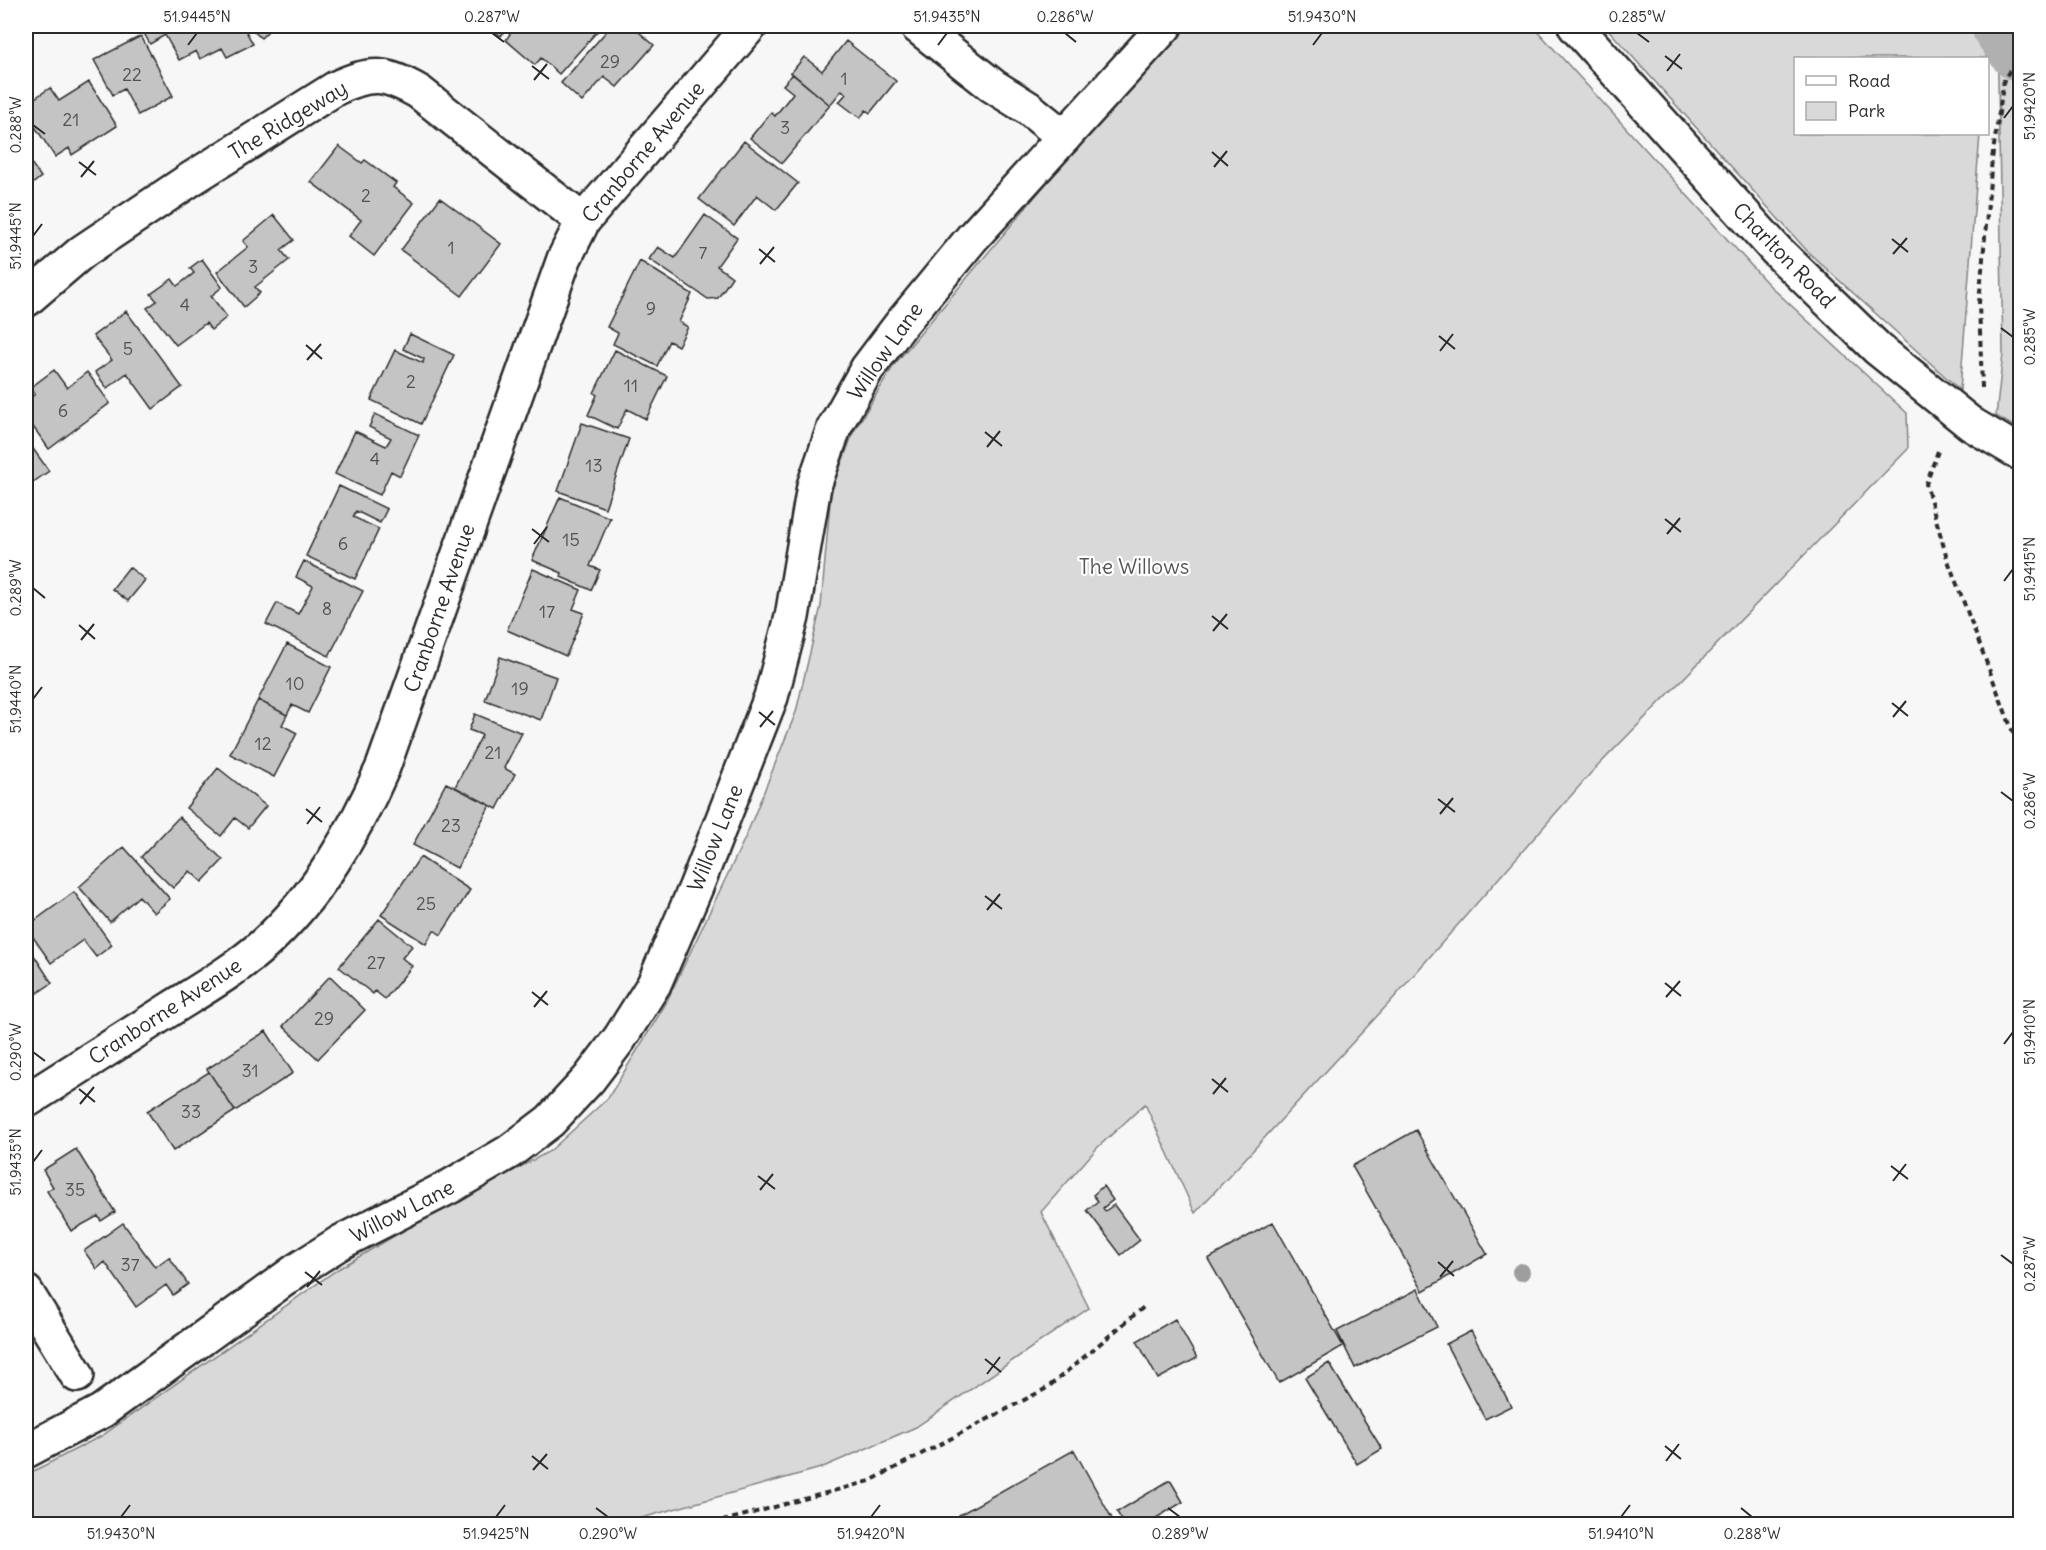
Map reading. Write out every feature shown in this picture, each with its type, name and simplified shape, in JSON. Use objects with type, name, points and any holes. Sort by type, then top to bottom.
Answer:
[{"type":"street","name":"Cranborne Avenue","points":[[26,1101],[216,980],[261,946],[320,881],[346,843],[365,808],[383,766],[560,270],[583,221],[750,26]]},
{"type":"street","points":[[917,26],[993,86],[1028,108],[1064,137]]},
{"type":"street","name":"Willow Lane","points":[[26,1451],[102,1411],[297,1270],[341,1242],[451,1186],[509,1152],[550,1121],[589,1079],[620,1038],[654,984],[696,887],[771,697],[792,617],[814,486],[834,428],[867,369],[900,324],[972,238],[1165,26]]},
{"type":"street","name":"Charlton Road","points":[[1575,26],[1776,250],[1878,349],[1971,424],[2020,453]]},
{"type":"street","name":"The Ridgeway","points":[[26,300],[82,252],[190,179],[336,88],[367,76],[394,79],[419,92],[583,221]]},
{"type":"street","points":[[26,1292],[77,1375]]},
{"type":"path","points":[[1971,424],[1983,407],[1979,303],[1992,159],[2004,79],[2020,56]]},
{"type":"path","points":[[1938,451],[1926,484],[1947,558],[2020,750]]},
{"type":"path","points":[[712,1524],[870,1481],[1047,1388],[1145,1306]]},
{"type":"green space","name":"The Willows","points":[[1178,26],[1533,26],[1768,284],[1907,413],[1908,449],[1590,774],[1391,1001],[1195,1213],[1145,1104],[1097,1148],[1041,1212],[1089,1308],[916,1427],[821,1468],[620,1524],[26,1524],[26,1475],[103,1435],[338,1269],[418,1222],[550,1151],[608,1098],[665,1005],[746,836],[796,712],[821,606],[831,491],[854,431],[894,365]]},
{"type":"green space","points":[[1605,26],[1988,26],[1986,57],[1794,57],[1794,135],[1980,135],[1960,390],[1809,253]]},
{"type":"green space","points":[[1997,26],[2020,26],[2020,430],[1996,416],[2003,353]]},
{"type":"building","points":[[140,26],[160,26],[165,35],[150,44]]},
{"type":"building","points":[[160,26],[243,26],[253,44],[227,57],[222,48],[200,59],[196,51],[179,60]]},
{"type":"building","points":[[248,26],[273,26],[261,38]]},
{"type":"building","points":[[485,26],[508,26],[501,36]]},
{"type":"building","points":[[515,26],[602,26],[559,74],[541,58],[535,65],[506,40]]},
{"type":"building","points":[[611,26],[632,26],[654,45],[617,87],[604,77],[582,102],[561,83]]},
{"type":"building","points":[[141,36],[173,96],[138,115],[124,89],[113,95],[94,60]]},
{"type":"building","points":[[846,41],[896,81],[870,113],[866,110],[860,118],[839,102],[846,94],[842,90],[830,105],[791,73],[804,57],[822,71]]},
{"type":"building","points":[[793,74],[830,105],[782,163],[750,138],[771,112],[775,116],[793,93],[783,85]]},
{"type":"building","points":[[89,82],[117,126],[72,155],[69,148],[55,157],[26,113],[26,104],[50,88],[59,101]]},
{"type":"building","points":[[744,141],[798,183],[776,210],[757,195],[734,226],[699,199]]},
{"type":"building","points":[[339,146],[362,163],[365,160],[396,183],[393,187],[414,203],[374,256],[349,236],[361,220],[311,182]]},
{"type":"building","points":[[26,156],[41,177],[26,189]]},
{"type":"building","points":[[440,198],[501,244],[462,296],[401,250]]},
{"type":"building","points":[[274,215],[294,240],[281,250],[289,260],[255,287],[260,293],[244,307],[217,272],[248,247],[243,241]]},
{"type":"building","points":[[705,215],[737,238],[717,266],[732,277],[718,298],[708,299],[649,259],[658,247],[675,258]]},
{"type":"building","points":[[202,259],[222,287],[211,296],[227,317],[211,330],[206,323],[176,345],[147,308],[157,301],[151,294],[172,279],[177,286],[194,273],[190,268]]},
{"type":"building","points":[[640,261],[692,294],[679,322],[688,327],[678,346],[669,341],[657,366],[613,344],[618,333],[607,327]]},
{"type":"building","points":[[126,311],[182,387],[153,409],[127,373],[107,388],[95,372],[112,360],[93,336]]},
{"type":"building","points":[[410,334],[454,355],[421,424],[371,400],[395,350],[423,363],[424,359],[403,349]]},
{"type":"building","points":[[615,350],[667,376],[646,419],[627,409],[617,429],[588,415],[597,395],[594,393]]},
{"type":"building","points":[[54,370],[67,388],[87,372],[110,403],[49,449],[26,417],[26,402],[35,394],[30,388]]},
{"type":"building","points":[[375,414],[419,435],[400,476],[391,471],[380,495],[335,474],[355,431],[386,446],[391,438],[369,427]]},
{"type":"building","points":[[582,423],[629,439],[605,508],[558,491]]},
{"type":"building","points":[[26,439],[49,471],[32,483],[29,478],[26,481]]},
{"type":"building","points":[[339,486],[387,509],[380,523],[356,511],[353,517],[379,529],[355,579],[306,556]]},
{"type":"building","points":[[560,497],[610,518],[590,566],[600,570],[591,590],[561,577],[562,573],[532,560]]},
{"type":"building","points":[[304,561],[363,591],[329,656],[266,624],[277,603],[298,614],[313,586],[296,577]]},
{"type":"building","points":[[129,567],[145,580],[128,601],[112,589]]},
{"type":"building","points":[[533,569],[581,590],[573,609],[584,613],[566,656],[507,630]]},
{"type":"building","points":[[287,644],[331,667],[308,713],[292,705],[287,715],[258,700]]},
{"type":"building","points":[[500,657],[556,677],[541,720],[485,700]]},
{"type":"building","points":[[258,700],[287,715],[282,725],[297,733],[274,777],[230,754]]},
{"type":"building","points":[[475,714],[522,733],[504,768],[515,774],[497,809],[455,787],[482,735],[469,730]]},
{"type":"building","points":[[218,768],[266,806],[248,828],[235,818],[221,836],[186,808]]},
{"type":"building","points":[[446,783],[490,805],[457,868],[413,845]]},
{"type":"building","points":[[179,817],[223,860],[202,882],[190,871],[173,888],[141,857]]},
{"type":"building","points":[[124,847],[170,899],[154,913],[139,896],[110,922],[79,887]]},
{"type":"building","points":[[420,857],[470,890],[441,935],[434,930],[426,944],[381,915]]},
{"type":"building","points":[[74,892],[112,945],[96,957],[83,940],[51,963],[26,927]]},
{"type":"building","points":[[379,919],[412,946],[402,958],[412,966],[385,999],[375,991],[373,994],[339,967]]},
{"type":"building","points":[[26,943],[52,983],[27,1000],[26,998]]},
{"type":"building","points":[[330,976],[365,1010],[318,1059],[283,1026]]},
{"type":"building","points":[[266,1031],[293,1073],[235,1111],[207,1069]]},
{"type":"building","points":[[209,1072],[235,1111],[173,1151],[147,1111]]},
{"type":"building","points":[[1416,1130],[1487,1254],[1423,1291],[1352,1166]]},
{"type":"building","points":[[76,1149],[115,1212],[101,1221],[98,1216],[71,1231],[47,1191],[53,1187],[43,1170]]},
{"type":"building","points":[[1103,1186],[1113,1200],[1103,1208],[1105,1211],[1114,1205],[1140,1240],[1121,1255],[1087,1210],[1098,1201],[1093,1195]]},
{"type":"building","points":[[1273,1222],[1343,1346],[1279,1383],[1208,1259]]},
{"type":"building","points":[[123,1223],[155,1267],[169,1257],[188,1284],[173,1295],[166,1285],[136,1307],[105,1262],[97,1269],[84,1251]]},
{"type":"building","points":[[1418,1289],[1437,1327],[1355,1368],[1337,1331]]},
{"type":"building","points":[[1175,1319],[1197,1358],[1158,1379],[1137,1341]]},
{"type":"building","points":[[1471,1331],[1511,1406],[1485,1419],[1446,1344]]},
{"type":"building","points":[[1329,1363],[1382,1449],[1357,1464],[1305,1378]]},
{"type":"building","points":[[1074,1450],[1115,1524],[964,1524],[959,1515]]},
{"type":"building","points":[[1170,1480],[1183,1502],[1146,1524],[1124,1524],[1117,1512]]},
{"type":"waterway","points":[[2003,26],[2020,50]]}]
